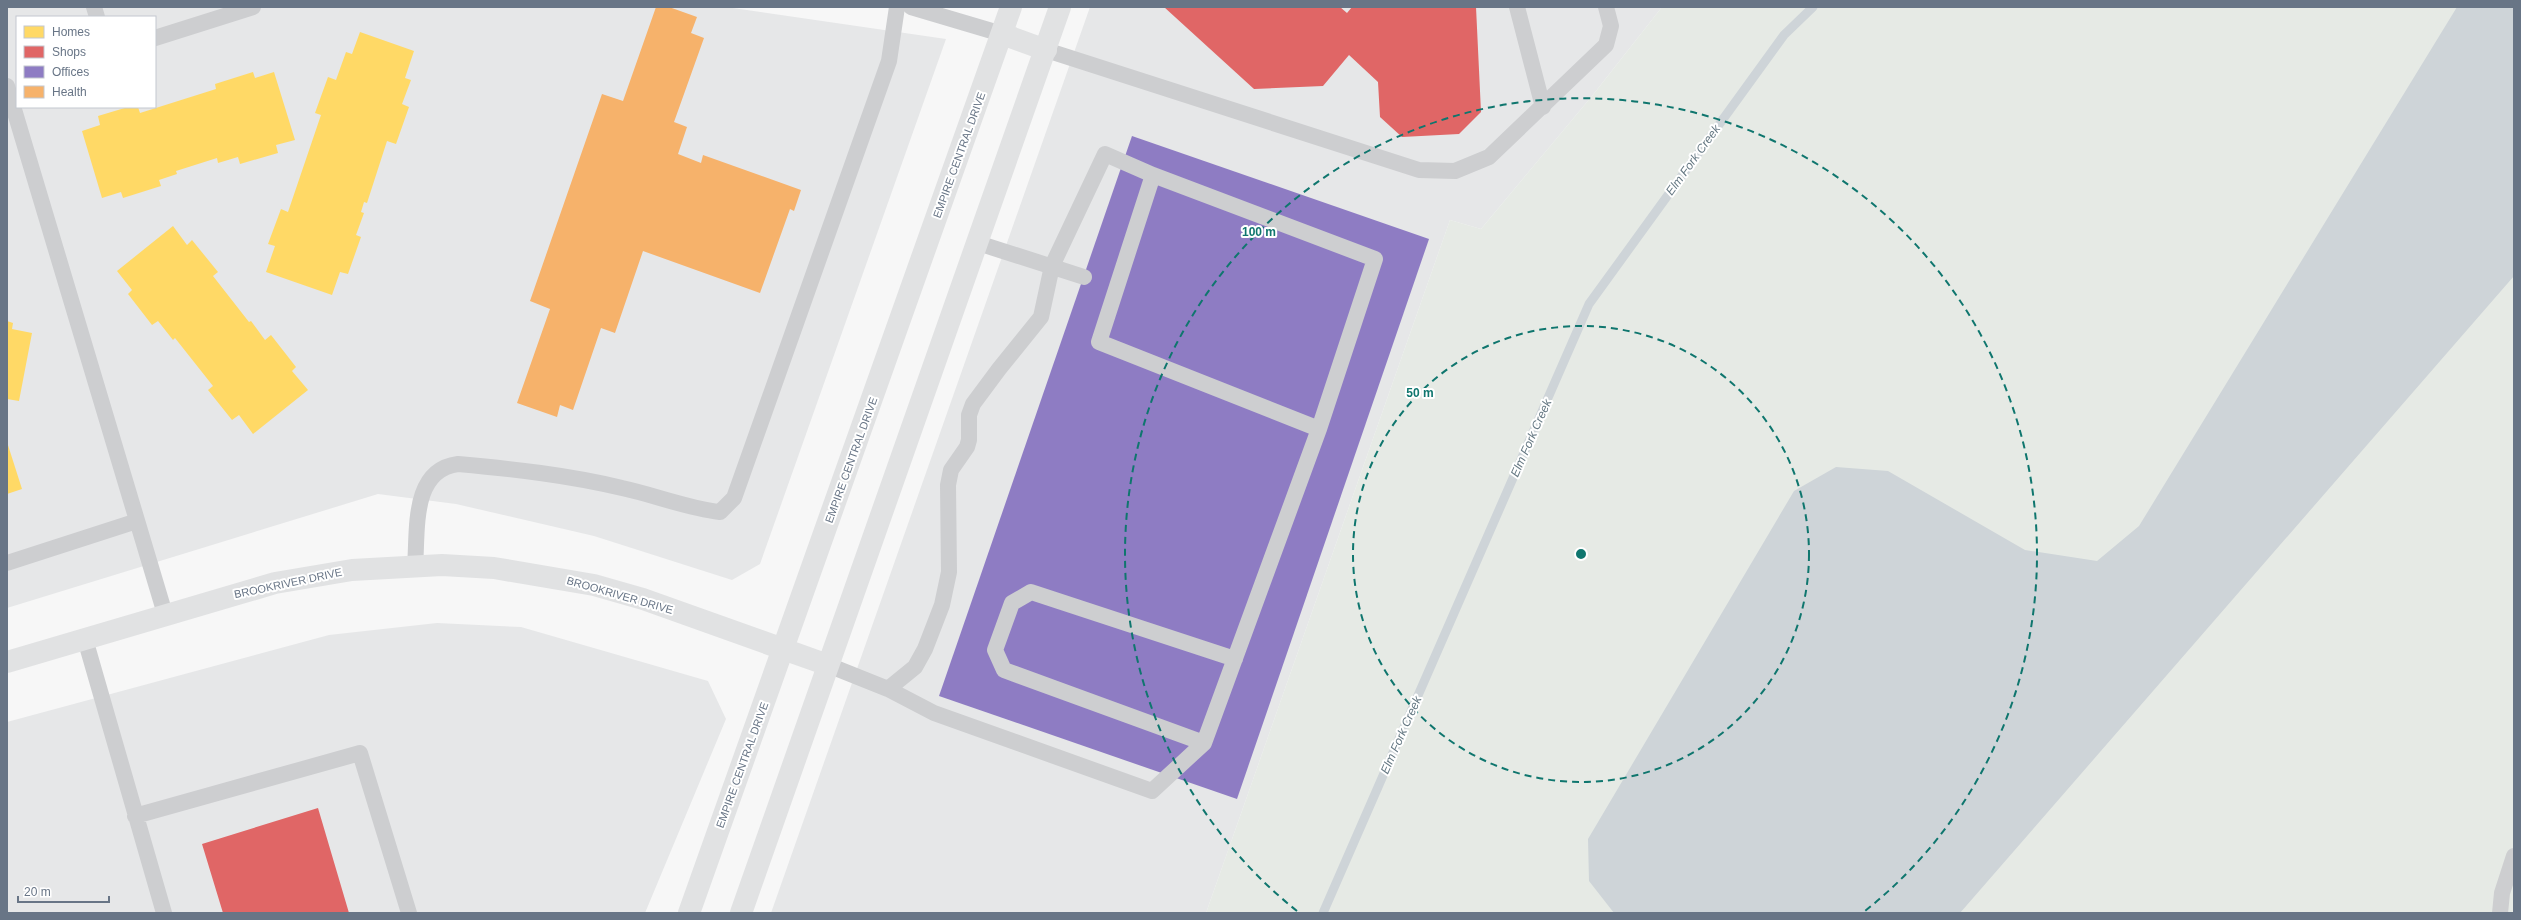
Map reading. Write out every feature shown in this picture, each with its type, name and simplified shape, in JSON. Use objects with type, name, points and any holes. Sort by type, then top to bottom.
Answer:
[{"type":"street","name":"EMPIRE CENTRAL DRIVE","points":[[689,913],[1012,7]]},
{"type":"street","points":[[741,913],[1060,7]]},
{"type":"street","points":[[1002,34],[1046,50]]},
{"type":"street","name":"BROOKRIVER DRIVE","points":[[7,662],[236,593],[313,575],[352,570],[415,566],[494,568],[594,585],[643,599],[784,648],[828,665]]},
{"type":"lane","points":[[156,38],[253,7]]},
{"type":"lane","points":[[415,566],[421,493],[427,482],[438,470],[448,465],[458,464],[530,470],[622,488],[696,509],[720,512],[734,498],[889,61],[897,7]]},
{"type":"lane","points":[[917,7],[1002,34]]},
{"type":"lane","points":[[1517,7],[1543,107]]},
{"type":"lane","points":[[1046,50],[1418,170],[1456,171],[1489,157],[1606,46],[1612,26],[1606,7]]},
{"type":"lane","points":[[7,85],[165,614]]},
{"type":"lane","points":[[828,665],[888,689],[934,713],[1152,791],[1204,743],[1319,429],[1375,259],[1154,175],[1105,154],[1052,266],[1041,317],[999,368],[973,404],[969,414],[970,440],[967,447],[951,470],[948,485],[949,572],[942,605],[916,668],[888,689]]},
{"type":"lane","points":[[1154,175],[1099,342],[1319,429]]},
{"type":"lane","points":[[978,243],[1084,277]]},
{"type":"lane","points":[[7,563],[137,521]]},
{"type":"lane","points":[[1204,743],[1004,670],[995,650],[1012,603],[1031,592],[1235,659]]},
{"type":"lane","points":[[85,638],[164,913]]},
{"type":"lane","points":[[135,816],[360,753],[409,913]]},
{"type":"lane","points":[[2500,913],[2502,893],[2514,856]]},
{"type":"shaded area","points":[[7,7],[726,7],[946,39],[760,564],[732,580],[594,536],[456,504],[378,494],[7,608]]},
{"type":"shaded area","points":[[1090,7],[1662,7],[1592,96],[1481,229],[1450,220],[1206,913],[771,913]]},
{"type":"shaded area","points":[[1662,7],[2514,7],[2514,913],[1206,913],[1450,220],[1481,229],[1592,96]]},
{"type":"shaded area","points":[[2457,7],[2514,7],[2514,276],[1960,913],[1614,913],[1589,881],[1588,839],[1794,491],[1836,467],[1888,471],[2025,550],[2097,561],[2139,526]]},
{"type":"shaded area","points":[[437,623],[521,627],[708,681],[726,719],[645,913],[7,913],[7,722],[329,635]]},
{"type":"building: Homes","points":[[360,32],[414,51],[405,78],[411,80],[402,104],[409,107],[396,144],[387,141],[367,203],[364,202],[361,212],[364,213],[356,235],[361,237],[348,274],[340,272],[332,295],[266,272],[275,246],[268,244],[281,209],[288,212],[321,115],[315,113],[328,77],[336,80],[346,52],[352,54]]},
{"type":"building: Homes","points":[[253,72],[255,78],[274,72],[295,140],[276,145],[278,153],[240,164],[238,157],[218,163],[217,158],[176,171],[177,174],[159,180],[161,186],[123,198],[121,192],[102,198],[82,131],[100,125],[98,116],[125,108],[138,108],[140,113],[216,89],[215,84]]},
{"type":"building: Homes","points":[[173,226],[187,245],[192,240],[218,272],[213,276],[265,340],[271,335],[296,367],[292,371],[308,390],[253,434],[239,415],[232,420],[208,390],[213,386],[175,338],[173,340],[158,321],[152,325],[128,294],[132,290],[117,271]]},
{"type":"building: Homes","points":[[7,321],[13,323],[12,329],[32,333],[19,401],[7,399]]},
{"type":"building: Homes","points":[[7,442],[22,489],[7,494]]},
{"type":"building: Shops","points":[[1164,7],[1340,7],[1347,13],[1352,7],[1476,7],[1481,112],[1459,134],[1402,137],[1380,117],[1378,82],[1349,55],[1323,86],[1254,89]]},
{"type":"building: Shops","points":[[318,808],[349,913],[223,913],[202,844]]},
{"type":"building: Offices","points":[[1132,136],[1429,239],[1237,799],[939,696]]},
{"type":"building: Health","points":[[656,7],[669,7],[697,17],[691,33],[704,38],[674,122],[687,127],[678,154],[701,163],[703,155],[801,190],[794,211],[790,209],[760,293],[643,251],[615,333],[601,328],[573,410],[560,405],[557,417],[517,403],[550,309],[530,301],[602,94],[623,101]]},
{"type":"waterway","name":"Elm Fork Creek","points":[[1323,913],[1589,304],[1784,35],[1813,7]]}]
